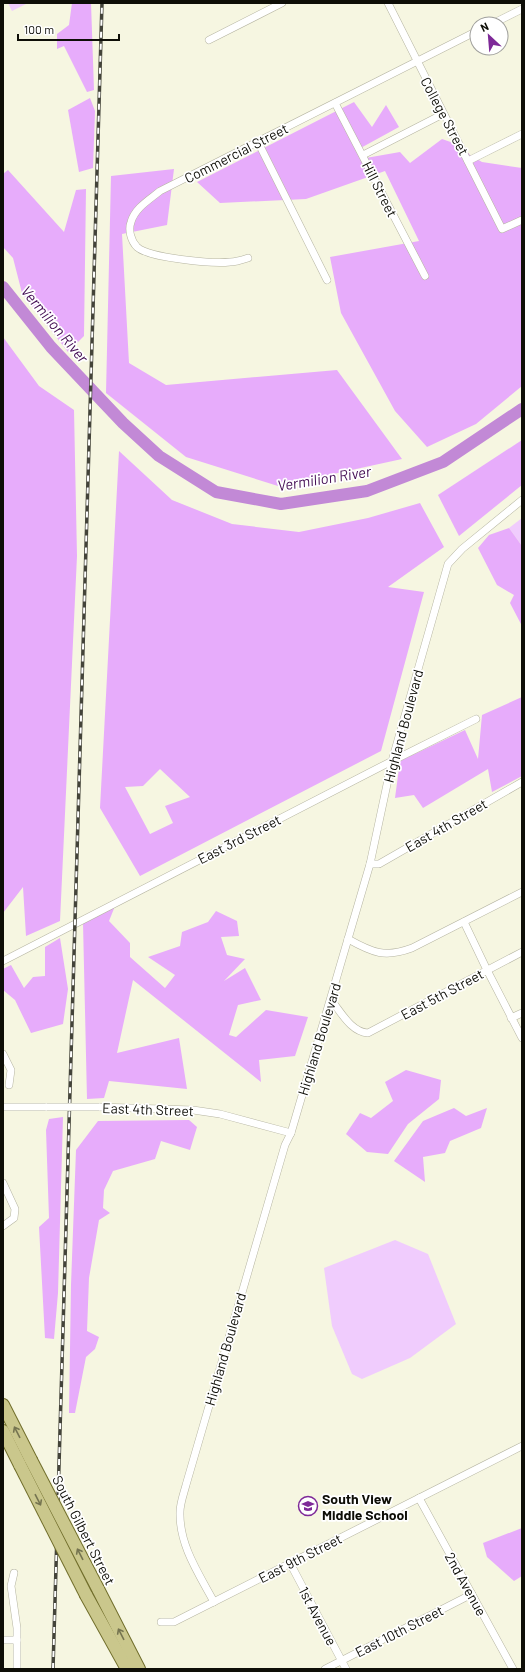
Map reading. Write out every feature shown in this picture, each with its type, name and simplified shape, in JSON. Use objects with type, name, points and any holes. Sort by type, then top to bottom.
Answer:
[{"type":"main road","name":"South Gilbert Street","points":[[3,1404],[26,1462],[86,1595],[127,1669]]},
{"type":"main road","name":"South Gilbert Street","points":[[3,1431],[26,1462],[98,1589],[139,1669]]},
{"type":"street","points":[[209,40],[282,3]]},
{"type":"street","name":"College Street","points":[[388,3],[416,62],[502,229],[522,220]]},
{"type":"street","points":[[508,16],[522,9]]},
{"type":"street","name":"Commercial Street","points":[[248,258],[230,262],[210,262],[155,255],[137,247],[130,236],[130,223],[140,208],[160,191],[469,35]]},
{"type":"street","name":"Hill Street","points":[[335,103],[425,276]]},
{"type":"street","points":[[363,155],[443,114]]},
{"type":"street","points":[[468,161],[522,134]]},
{"type":"street","points":[[258,142],[327,280]]},
{"type":"street","name":"Highland Boulevard","points":[[214,1602],[188,1553],[182,1532],[180,1511],[186,1484],[283,1152],[291,1133],[370,864],[392,761],[448,564],[462,549],[522,500]]},
{"type":"street","name":"East 3rd Street","points":[[3,961],[476,719]]},
{"type":"street","name":"East 4th Street","points":[[370,864],[380,864],[522,782]]},
{"type":"street","points":[[348,939],[377,953],[392,954],[412,948],[522,892]]},
{"type":"street","points":[[464,922],[486,970],[522,1038]]},
{"type":"street","name":"East 5th Street","points":[[331,1000],[354,1028],[360,1032],[368,1033],[522,952]]},
{"type":"street","points":[[511,1018],[522,1012]]},
{"type":"street","points":[[3,1054],[11,1070],[9,1085]]},
{"type":"street","name":"East 4th Street","points":[[3,1107],[100,1107],[193,1110],[220,1114],[291,1133]]},
{"type":"street","points":[[3,1183],[15,1209],[14,1218],[3,1226]]},
{"type":"street","name":"East 9th Street","points":[[161,1622],[174,1622],[522,1446]]},
{"type":"street","name":"2nd Avenue","points":[[419,1498],[513,1669]]},
{"type":"street","name":"1st Avenue","points":[[290,1563],[346,1669]]},
{"type":"street","points":[[14,1573],[11,1586],[17,1640],[18,1669]]},
{"type":"street","name":"East 10th Street","points":[[325,1669],[472,1594]]},
{"type":"street","points":[[3,1640],[17,1640]]},
{"type":"shaded area","points":[[8,3],[28,3],[12,11]]},
{"type":"shaded area","points":[[72,3],[91,3],[94,90],[87,92],[64,46],[57,49],[57,34],[69,25]]},
{"type":"shaded area","points":[[90,98],[95,111],[93,168],[79,172],[68,110]]},
{"type":"shaded area","points":[[354,102],[372,127],[386,105],[399,127],[357,150],[360,159],[400,152],[410,163],[442,139],[462,146],[470,155],[482,162],[522,168],[522,386],[476,424],[427,447],[395,411],[341,313],[330,257],[419,241],[385,171],[306,199],[220,203],[197,182]]},
{"type":"shaded area","points":[[174,169],[167,225],[122,234],[129,363],[166,385],[337,370],[402,459],[278,486],[186,457],[106,393],[111,176]]},
{"type":"shaded area","points":[[8,170],[64,232],[76,190],[86,189],[84,336],[68,352],[22,293],[13,258],[3,247],[3,174]]},
{"type":"shaded area","points":[[3,337],[39,386],[74,410],[77,556],[60,921],[26,936],[23,887],[3,913]]},
{"type":"shaded area","points":[[522,440],[522,485],[459,536],[438,495]]},
{"type":"shaded area","points":[[119,451],[172,500],[232,524],[299,532],[368,518],[420,503],[444,547],[388,587],[424,592],[381,751],[140,876],[100,808]],"holes":[[[160,769],[190,797],[165,806],[173,823],[150,834],[125,787],[143,786]]]},
{"type":"shaded area","points":[[522,518],[522,546],[509,528]]},
{"type":"shaded area","points":[[509,528],[522,546],[522,626],[510,603],[514,595],[497,585],[478,548],[489,535]]},
{"type":"shaded area","points":[[522,697],[522,776],[492,792],[488,769],[423,808],[414,795],[395,798],[400,761],[465,730],[478,759],[482,715]]},
{"type":"shaded area","points":[[115,906],[109,921],[130,943],[130,957],[165,988],[175,975],[148,957],[180,946],[182,932],[208,922],[216,911],[237,921],[239,936],[221,937],[227,955],[245,959],[224,981],[245,968],[261,1000],[238,1005],[229,1035],[236,1037],[266,1010],[308,1017],[295,1056],[259,1060],[261,1082],[133,980],[117,1053],[179,1038],[187,1089],[109,1081],[104,1098],[87,1099],[83,923]]},
{"type":"shaded area","points":[[60,938],[68,989],[63,1024],[31,1033],[15,1000],[3,990],[3,969],[11,965],[24,988],[33,977],[45,976],[45,947]]},
{"type":"shaded area","points":[[406,1070],[441,1080],[439,1099],[408,1124],[388,1154],[367,1152],[346,1134],[360,1113],[371,1118],[393,1101],[385,1082]]},
{"type":"shaded area","points":[[454,1108],[466,1116],[487,1108],[481,1128],[450,1141],[445,1153],[423,1157],[425,1182],[394,1161],[423,1121]]},
{"type":"shaded area","points":[[63,1117],[58,1293],[54,1339],[45,1338],[39,1227],[49,1218],[46,1130],[49,1119]]},
{"type":"shaded area","points":[[189,1120],[197,1127],[190,1150],[161,1141],[155,1159],[113,1171],[104,1190],[103,1208],[110,1213],[99,1220],[89,1278],[87,1331],[99,1337],[95,1349],[86,1357],[75,1413],[69,1413],[71,1285],[76,1150],[98,1121]]},
{"type":"shaded area","points":[[395,1240],[428,1254],[456,1324],[410,1358],[362,1379],[352,1374],[332,1326],[324,1268]]},
{"type":"shaded area","points":[[522,1528],[522,1576],[514,1581],[487,1557],[483,1543]]},
{"type":"waterway","name":"Vermilion River","points":[[3,287],[51,347],[123,423],[159,456],[216,492],[281,504],[367,491],[443,462],[522,409]]},
{"type":"railway","points":[[53,1669],[102,3]]},
{"type":"place","name":"South View Middle School","points":[[308,1506]]}]
